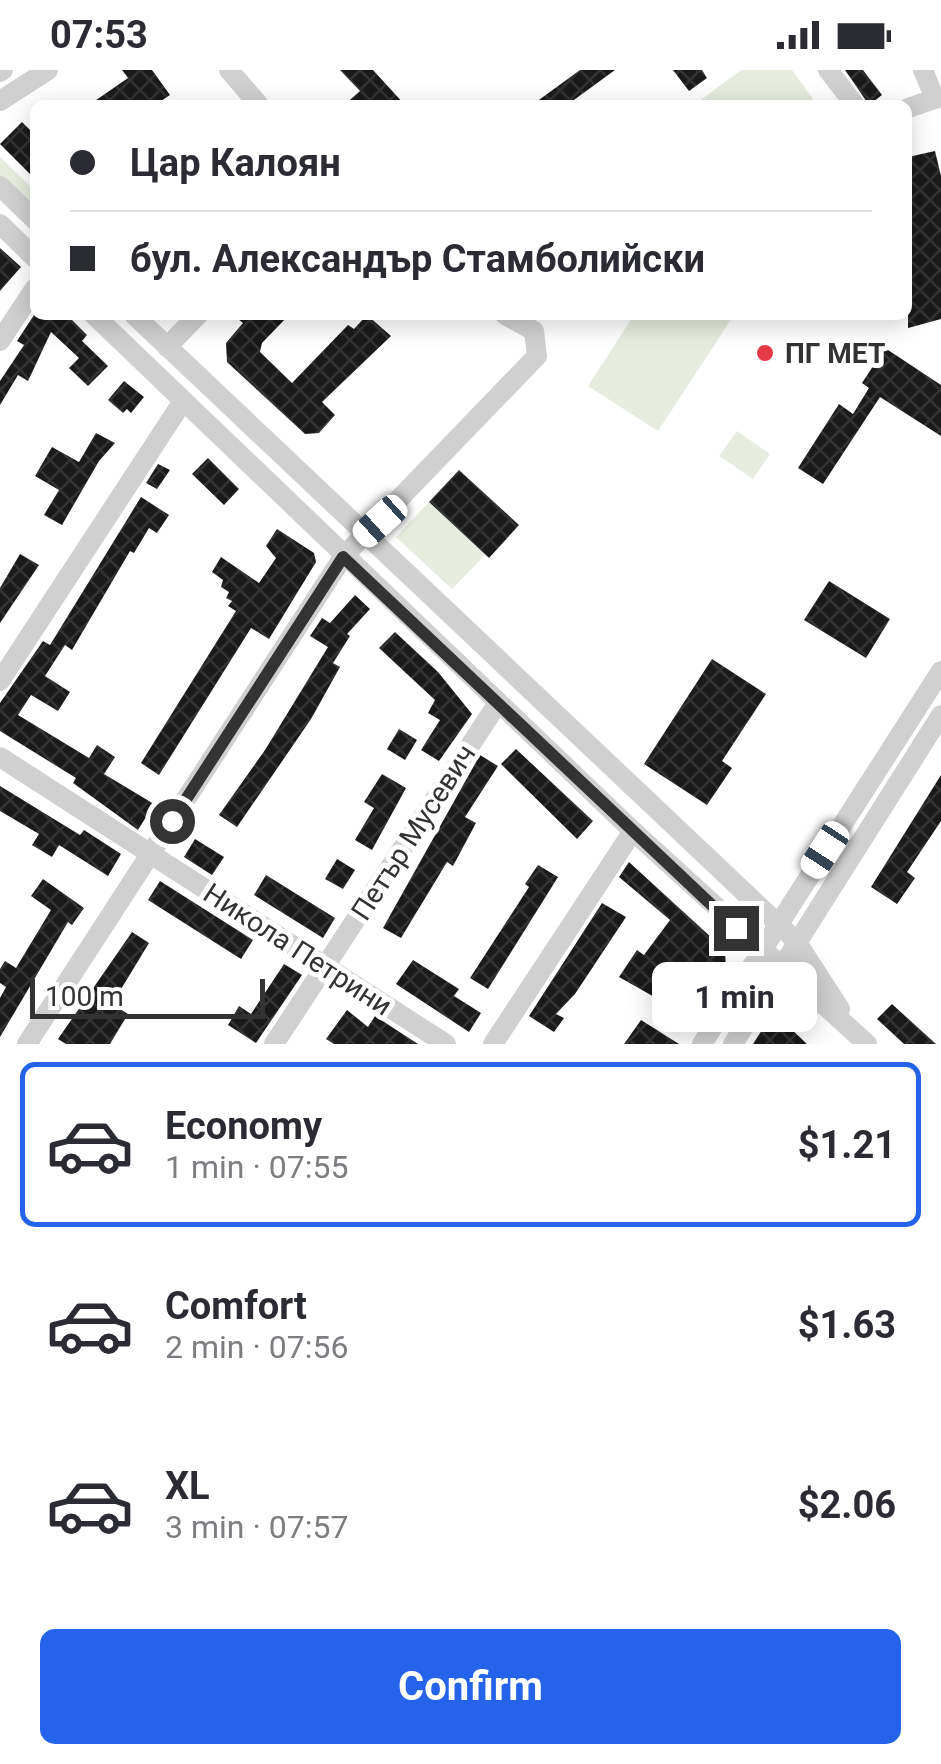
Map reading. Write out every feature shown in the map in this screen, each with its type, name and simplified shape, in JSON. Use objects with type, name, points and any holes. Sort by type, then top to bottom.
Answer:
[{"type":"street","points":[[0,101],[48,70]]},
{"type":"street","points":[[229,70],[256,100]]},
{"type":"street","points":[[828,70],[850,100]]},
{"type":"street","points":[[912,107],[938,98],[922,70]]},
{"type":"street","points":[[0,186],[30,215]]},
{"type":"street","points":[[0,224],[30,253]]},
{"type":"street","points":[[0,341],[30,295]]},
{"type":"street","points":[[99,320],[343,557],[492,712],[628,838],[867,1044]]},
{"type":"street","points":[[139,320],[363,536],[796,941],[852,1028]]},
{"type":"street","points":[[167,347],[193,320]]},
{"type":"street","points":[[27,1044],[343,557],[537,356],[534,332],[514,320]]},
{"type":"street","points":[[0,681],[183,401]]},
{"type":"street","points":[[702,1044],[941,671]]},
{"type":"street","name":"Петър Мусевич","points":[[274,1044],[492,712]]},
{"type":"street","points":[[733,1044],[941,715]]},
{"type":"street","name":"Никола Петрини","points":[[0,756],[446,1044]]},
{"type":"street","points":[[493,1044],[628,838]]},
{"type":"shaded area","points":[[741,70],[792,70],[813,99],[812,100],[701,100]]},
{"type":"shaded area","points":[[0,157],[30,186],[30,215],[0,186]]},
{"type":"shaded area","points":[[631,320],[731,320],[658,431],[588,386]]},
{"type":"shaded area","points":[[737,431],[770,454],[753,479],[719,456]]},
{"type":"shaded area","points":[[429,502],[485,555],[452,589],[396,537]]},
{"type":"building","points":[[122,70],[152,70],[170,95],[162,100],[96,100],[128,78]]},
{"type":"building","points":[[340,70],[373,70],[400,100],[350,100],[360,91]]},
{"type":"building","points":[[580,70],[615,70],[574,100],[539,100]]},
{"type":"building","points":[[673,70],[702,70],[707,78],[689,91]]},
{"type":"building","points":[[845,70],[863,70],[882,95],[866,100]]},
{"type":"building","points":[[22,122],[30,130],[30,174],[0,144]]},
{"type":"building","points":[[935,151],[941,176],[941,319],[908,328],[908,320],[912,320],[912,156]]},
{"type":"building","points":[[0,248],[21,267],[0,291]]},
{"type":"building","points":[[31,320],[72,320],[87,335],[82,341],[108,366],[88,386],[69,368],[79,358],[51,332],[28,381],[18,375],[0,405],[0,381],[24,345],[17,341]]},
{"type":"building","points":[[239,320],[284,320],[262,343],[260,352],[292,383],[348,325],[354,329],[362,320],[373,320],[391,336],[322,402],[335,415],[319,433],[305,434],[227,362],[226,343],[243,323]]},
{"type":"building","points":[[885,348],[941,385],[941,436],[880,397],[823,484],[798,468],[839,404],[853,414],[869,388],[862,383]]},
{"type":"building","points":[[124,381],[144,397],[131,413],[127,409],[123,413],[108,400]]},
{"type":"building","points":[[96,433],[115,443],[99,461],[62,525],[44,515],[59,490],[35,476],[52,447],[79,462]]},
{"type":"building","points":[[208,458],[239,489],[224,505],[192,474]]},
{"type":"building","points":[[158,464],[170,470],[157,489],[146,483]]},
{"type":"building","points":[[459,470],[519,525],[489,558],[429,502]]},
{"type":"building","points":[[141,497],[169,515],[157,533],[149,528],[134,553],[130,551],[72,650],[65,645],[45,676],[70,692],[58,711],[31,695],[18,715],[89,758],[97,745],[115,757],[104,774],[154,804],[138,830],[73,783],[76,778],[0,731],[0,703],[43,641],[50,645]]},
{"type":"building","points":[[277,529],[314,553],[316,562],[269,639],[251,628],[159,775],[141,763],[236,611],[228,606],[232,601],[226,598],[229,592],[221,587],[223,580],[212,572],[221,557],[259,583],[276,558],[266,546]]},
{"type":"building","points":[[20,554],[39,565],[0,623],[0,588]]},
{"type":"building","points":[[829,581],[890,619],[866,658],[804,620]]},
{"type":"building","points":[[355,595],[370,609],[347,634],[350,636],[333,663],[340,667],[311,719],[237,827],[219,815],[265,750],[328,647],[310,636],[322,618],[330,623]]},
{"type":"building","points":[[395,632],[438,672],[472,714],[439,761],[421,750],[440,720],[428,713],[435,700],[379,648]]},
{"type":"building","points":[[712,659],[766,694],[722,761],[732,768],[707,805],[644,764]]},
{"type":"building","points":[[399,729],[417,740],[405,760],[387,749]]},
{"type":"building","points":[[516,749],[593,821],[577,839],[501,764]]},
{"type":"building","points":[[480,755],[498,766],[465,817],[476,823],[453,866],[447,862],[401,938],[383,928]]},
{"type":"building","points":[[382,774],[406,788],[372,850],[355,840],[374,808],[364,802]]},
{"type":"building","points":[[941,775],[941,821],[907,872],[915,878],[897,904],[871,887]]},
{"type":"building","points":[[0,786],[80,835],[84,830],[121,854],[108,876],[59,845],[52,857],[32,845],[39,834],[0,811]]},
{"type":"building","points":[[195,839],[224,857],[212,875],[184,857]]},
{"type":"building","points":[[337,859],[355,870],[343,889],[325,879]]},
{"type":"building","points":[[629,862],[725,950],[726,970],[695,1020],[619,977],[637,950],[644,955],[670,920],[619,877]]},
{"type":"building","points":[[538,865],[558,877],[488,989],[470,978],[529,887],[525,884]]},
{"type":"building","points":[[266,875],[335,918],[323,938],[254,895]]},
{"type":"building","points":[[43,879],[84,908],[72,925],[68,922],[0,1037],[0,998],[6,987],[0,983],[0,969],[5,961],[16,968],[51,910],[31,896]]},
{"type":"building","points":[[160,881],[253,940],[241,959],[148,900]]},
{"type":"building","points":[[602,903],[626,917],[575,994],[556,1014],[564,1018],[554,1032],[529,1016]]},
{"type":"building","points":[[132,932],[149,943],[112,1004],[128,1014],[110,1044],[66,1044],[58,1039]]},
{"type":"building","points":[[413,960],[459,989],[454,996],[481,1013],[469,1032],[396,984]]},
{"type":"building","points":[[284,964],[302,975],[256,1043],[228,1025],[239,1006],[251,1014]]},
{"type":"building","points":[[892,1004],[936,1044],[904,1044],[877,1019]]},
{"type":"building","points":[[347,1010],[368,1027],[375,1016],[418,1044],[334,1044],[326,1039]]},
{"type":"building","points":[[641,1020],[679,1044],[624,1044]]},
{"type":"building","points":[[788,1026],[807,1044],[753,1044],[762,1030]]},
{"type":"place","name":"ПГ МЕТ","points":[[765,353]]},
{"type":"route","points":[[172,821],[343,557],[736,928]]}]
